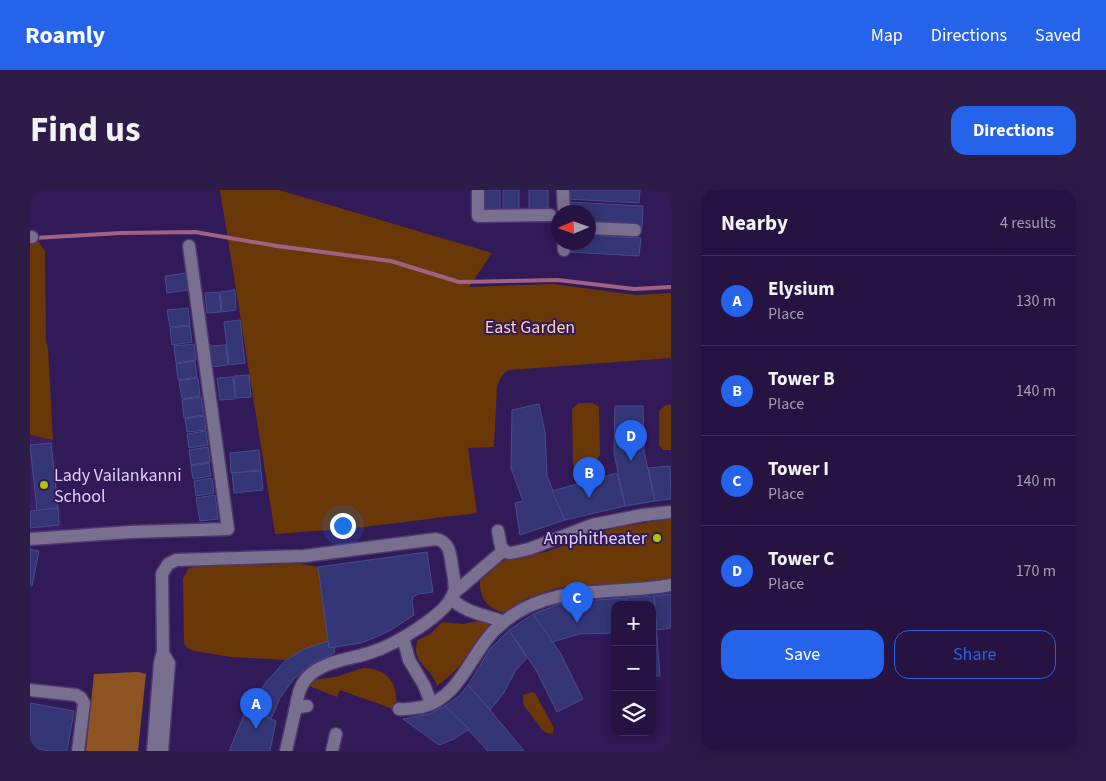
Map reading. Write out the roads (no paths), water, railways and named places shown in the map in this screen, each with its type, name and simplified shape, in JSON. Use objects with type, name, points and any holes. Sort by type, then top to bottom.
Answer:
[{"type":"street","points":[[478,190],[478,216],[550,215]]},
{"type":"street","points":[[563,190],[564,205]]},
{"type":"street","points":[[596,228],[635,230]]},
{"type":"street","points":[[30,539],[130,532],[228,529],[189,246]]},
{"type":"street","points":[[498,531],[501,547],[511,553],[529,549],[592,525],[634,516],[671,512]]},
{"type":"street","points":[[153,751],[162,651],[162,574],[168,564],[176,560],[304,556],[436,539],[445,542],[450,550],[455,589],[452,596]]},
{"type":"street","points":[[286,751],[299,689],[304,681],[317,670],[372,652],[403,638],[436,614],[452,596],[504,550]]},
{"type":"street","points":[[399,709],[412,709],[431,703],[444,696],[458,684],[492,633],[523,608],[567,594],[640,590],[671,585]]},
{"type":"street","points":[[452,596],[461,607],[504,622]]},
{"type":"street","points":[[403,638],[409,660],[424,685],[431,703]]},
{"type":"street","points":[[162,651],[169,663],[162,751]]},
{"type":"street","points":[[30,690],[76,695],[81,698],[84,703],[78,751]]},
{"type":"street","points":[[295,711],[298,707],[307,706]]},
{"type":"street","points":[[332,751],[336,734]]},
{"type":"waterway","points":[[34,238],[121,233],[195,232],[277,246],[391,261],[459,282],[558,280],[634,289],[671,287]]},
{"type":"place","name":"Tower C","points":[[631,461]]},
{"type":"place","name":"Lady Vailankanni School","points":[[44,485]]},
{"type":"place","name":"Tower B","points":[[589,498]]},
{"type":"place","name":"Amphitheater","points":[[657,538]]},
{"type":"place","name":"Tower I","points":[[577,623]]},
{"type":"place","name":"Elysium","points":[[256,729]]},
{"type":"park label","name":"East Garden","points":[[530,327]]}]
